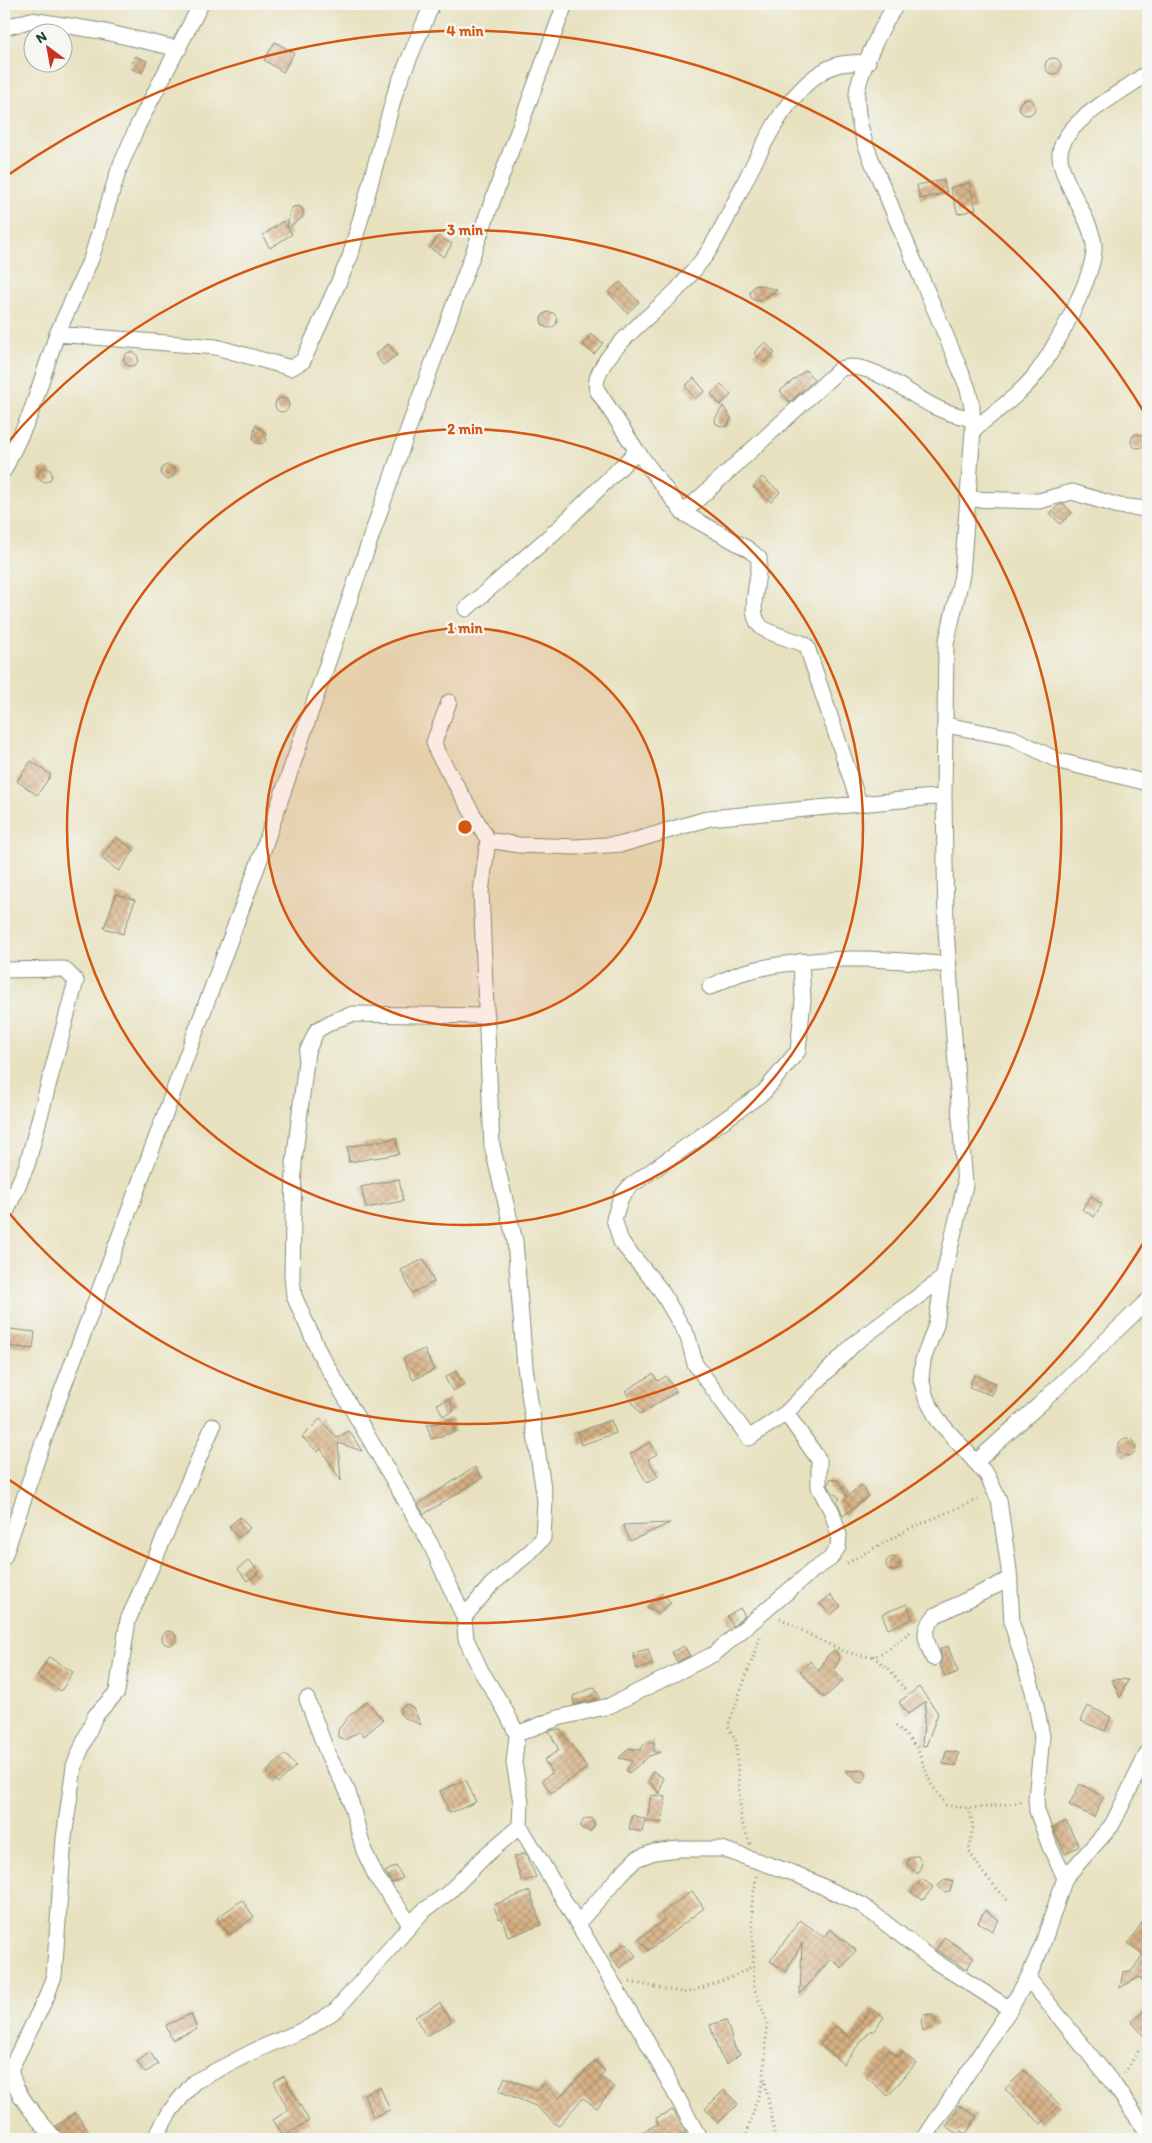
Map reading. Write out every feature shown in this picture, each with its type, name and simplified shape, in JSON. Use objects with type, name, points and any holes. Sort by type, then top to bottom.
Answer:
[{"type":"street","points":[[4,470],[30,415],[57,334],[91,259],[119,168],[138,125],[201,4]]},
{"type":"street","points":[[57,334],[216,347],[291,368],[303,361],[350,257],[396,90],[432,4]]},
{"type":"street","points":[[4,1557],[44,1439],[260,859],[409,427],[565,4]]},
{"type":"street","points":[[897,4],[888,15],[857,92],[858,117],[874,164],[968,389],[972,425],[962,575],[946,644],[944,796],[948,965],[964,1185],[943,1278],[936,1325],[923,1360],[921,1379],[926,1398],[938,1420],[987,1475],[1000,1500],[1006,1536],[1012,1624],[1033,1691],[1042,1736],[1036,1799],[1037,1811],[1050,1847],[1065,1878]]},
{"type":"street","points":[[4,28],[31,20],[100,31],[178,49]]},
{"type":"street","points":[[859,803],[807,647],[804,644],[761,628],[756,620],[753,611],[760,568],[759,558],[748,549],[683,513],[637,451],[597,390],[595,382],[599,371],[608,357],[677,290],[706,254],[732,212],[764,147],[796,95],[812,78],[835,65],[868,62]]},
{"type":"street","points":[[972,425],[1035,376],[1057,342],[1093,258],[1094,245],[1088,224],[1063,167],[1060,153],[1066,137],[1082,118],[1148,72]]},
{"type":"street","points":[[683,513],[840,369],[848,366],[860,367],[892,382],[936,408],[972,425]]},
{"type":"street","points":[[466,609],[559,528],[637,451]]},
{"type":"street","points":[[968,499],[1039,501],[1072,492],[1119,506],[1148,509]]},
{"type":"street","points":[[449,702],[434,742],[437,752],[488,840],[481,892],[492,1146],[515,1241],[525,1367],[545,1501],[543,1538],[530,1552],[491,1585],[464,1617]]},
{"type":"street","points":[[946,725],[1013,738],[1059,761],[1148,783]]},
{"type":"street","points":[[488,840],[519,845],[575,847],[623,844],[710,818],[944,796]]},
{"type":"street","points":[[710,987],[744,973],[801,961],[884,959],[948,965]]},
{"type":"street","points":[[801,961],[803,1000],[798,1051],[764,1092],[630,1186],[621,1197],[614,1219],[620,1242],[660,1289],[688,1337],[695,1364],[749,1438],[786,1413],[855,1343],[943,1278]]},
{"type":"street","points":[[4,970],[64,969],[76,981],[27,1165],[4,1217]]},
{"type":"street","points":[[486,1016],[353,1014],[335,1020],[318,1030],[308,1052],[294,1163],[292,1276],[294,1296],[320,1354],[430,1543],[464,1617],[466,1639],[481,1671],[504,1708],[517,1734],[514,1763],[520,1802],[520,1826],[578,1923],[700,2139]]},
{"type":"street","points":[[976,1462],[1039,1405],[1148,1300]]},
{"type":"street","points":[[517,1734],[558,1718],[609,1706],[665,1680],[714,1654],[812,1571],[830,1559],[838,1547],[839,1535],[832,1512],[819,1487],[819,1460],[786,1413]]},
{"type":"street","points":[[55,2139],[10,2077],[11,2068],[46,1998],[54,1976],[64,1838],[74,1766],[95,1716],[117,1692],[128,1620],[213,1426]]},
{"type":"street","points":[[933,1658],[924,1636],[927,1625],[936,1615],[1010,1580]]},
{"type":"street","points":[[307,1699],[328,1755],[348,1792],[364,1851],[377,1878],[411,1924]]},
{"type":"street","points":[[924,2139],[1010,2009],[1028,1978],[1052,1920],[1065,1878],[1112,1825],[1148,1752]]},
{"type":"street","points":[[154,2139],[171,2110],[194,2082],[254,2051],[310,2027],[336,2010],[422,1912],[448,1893],[486,1855],[520,1826]]},
{"type":"street","points":[[578,1923],[636,1859],[654,1852],[678,1849],[722,1849],[796,1874],[862,1905],[933,1960],[1010,2009]]},
{"type":"street","points":[[1028,1978],[1115,2086],[1148,2133]]},
{"type":"path","points":[[838,1567],[911,1528],[995,1492]]},
{"type":"path","points":[[767,1610],[818,1640],[841,1650],[873,1656],[890,1670],[905,1690]]},
{"type":"path","points":[[873,1656],[884,1651],[910,1632],[926,1629]]},
{"type":"path","points":[[896,1725],[917,1748],[937,1795],[946,1805],[969,1808],[1036,1799]]},
{"type":"path","points":[[969,1808],[972,1826],[969,1851],[983,1873],[1006,1900]]},
{"type":"path","points":[[610,1980],[686,1993],[730,1978],[753,1966]]},
{"type":"path","points":[[1115,2086],[1138,2052],[1148,2047]]},
{"type":"path","points":[[745,2139],[764,2075]]},
{"type":"building","points":[[275,42],[294,53],[283,72],[264,60]]},
{"type":"building","points":[[135,56],[147,61],[142,73],[130,68]]},
{"type":"building","points":[[1053,58],[1059,60],[1061,66],[1059,72],[1053,74],[1047,72],[1045,66],[1047,60]]},
{"type":"building","points":[[1027,99],[1033,101],[1035,107],[1033,113],[1027,115],[1021,113],[1019,107],[1021,101]]},
{"type":"building","points":[[944,180],[947,193],[920,199],[917,185]]},
{"type":"building","points":[[969,183],[976,209],[958,214],[950,188]]},
{"type":"building","points":[[299,206],[303,210],[303,217],[288,228],[292,234],[270,248],[262,236],[283,221],[287,228],[290,211],[293,207]]},
{"type":"building","points":[[438,236],[452,244],[444,257],[430,248]]},
{"type":"building","points":[[620,282],[639,302],[627,313],[608,292]]},
{"type":"building","points":[[759,285],[777,290],[756,301],[751,298],[750,292],[754,286]]},
{"type":"building","points":[[549,312],[555,314],[557,320],[555,326],[549,328],[543,326],[541,320],[543,314]]},
{"type":"building","points":[[591,334],[603,343],[594,354],[583,345]]},
{"type":"building","points":[[765,342],[775,353],[764,363],[754,353]]},
{"type":"building","points":[[388,344],[397,355],[383,365],[375,354]]},
{"type":"building","points":[[128,352],[134,352],[138,359],[134,366],[128,366],[124,362],[124,356]]},
{"type":"building","points":[[806,370],[814,380],[790,402],[780,391]]},
{"type":"building","points":[[694,378],[705,391],[695,399],[685,386]]},
{"type":"building","points":[[721,384],[731,395],[720,405],[711,394]]},
{"type":"building","points":[[279,398],[285,398],[289,405],[285,412],[279,412],[275,408],[275,402]]},
{"type":"building","points":[[723,406],[731,418],[728,425],[724,427],[716,424],[715,419]]},
{"type":"building","points":[[255,425],[266,433],[266,440],[262,444],[256,443],[253,439]]},
{"type":"building","points":[[1138,434],[1143,436],[1145,441],[1143,446],[1138,448],[1133,446],[1131,441],[1133,436]]},
{"type":"building","points":[[165,465],[171,465],[175,472],[171,479],[165,479],[161,475],[161,469]]},
{"type":"building","points":[[42,468],[48,468],[52,475],[48,482],[42,482],[38,478],[38,472]]},
{"type":"building","points":[[762,477],[780,492],[771,502],[753,487]]},
{"type":"building","points":[[1064,504],[1072,513],[1060,524],[1050,513],[1058,506]]},
{"type":"building","points":[[31,761],[51,775],[37,795],[17,781]]},
{"type":"building","points":[[116,837],[134,850],[119,871],[101,858]]},
{"type":"building","points":[[116,894],[135,900],[123,934],[104,928]]},
{"type":"building","points":[[396,1138],[399,1154],[349,1162],[347,1147]]},
{"type":"building","points":[[399,1179],[403,1201],[366,1208],[361,1187]]},
{"type":"building","points":[[1091,1196],[1102,1204],[1094,1217],[1082,1209]]},
{"type":"building","points":[[424,1259],[434,1282],[412,1293],[401,1270]]},
{"type":"building","points":[[10,1329],[35,1332],[33,1349],[8,1346]]},
{"type":"building","points":[[424,1349],[434,1370],[413,1380],[403,1358]]},
{"type":"building","points":[[455,1371],[464,1384],[453,1391],[445,1378]]},
{"type":"building","points":[[653,1374],[658,1381],[666,1376],[676,1392],[640,1414],[625,1391]]},
{"type":"building","points":[[974,1375],[996,1383],[991,1395],[969,1387]]},
{"type":"building","points":[[449,1399],[454,1411],[443,1416],[437,1404]]},
{"type":"building","points":[[320,1419],[337,1438],[349,1431],[362,1451],[338,1443],[341,1481],[321,1449],[318,1452],[302,1437]]},
{"type":"building","points":[[452,1419],[455,1432],[431,1439],[427,1425]]},
{"type":"building","points":[[611,1420],[616,1433],[581,1445],[577,1432]]},
{"type":"building","points":[[1127,1438],[1133,1441],[1136,1447],[1133,1453],[1127,1456],[1121,1453],[1118,1447],[1121,1441]]},
{"type":"building","points":[[650,1442],[657,1454],[648,1459],[658,1476],[647,1483],[630,1454]]},
{"type":"building","points":[[475,1467],[482,1478],[424,1514],[418,1504]]},
{"type":"building","points":[[831,1478],[839,1481],[847,1497],[861,1485],[869,1496],[843,1516],[837,1502],[840,1498],[832,1492],[828,1485]]},
{"type":"building","points":[[240,1517],[250,1528],[238,1538],[229,1526]]},
{"type":"building","points":[[670,1523],[630,1541],[623,1525]]},
{"type":"building","points":[[890,1557],[896,1557],[900,1564],[896,1571],[890,1571],[886,1567],[886,1561]]},
{"type":"building","points":[[249,1560],[259,1572],[247,1581],[238,1569]]},
{"type":"building","points":[[662,1593],[671,1603],[659,1613],[647,1607]]},
{"type":"building","points":[[830,1595],[841,1606],[831,1615],[820,1604]]},
{"type":"building","points":[[907,1604],[913,1619],[888,1629],[882,1614]]},
{"type":"building","points":[[740,1608],[745,1616],[733,1626],[727,1616]]},
{"type":"building","points":[[169,1631],[174,1633],[176,1638],[174,1643],[169,1645],[164,1643],[162,1638],[164,1633]]},
{"type":"building","points":[[684,1646],[690,1656],[677,1662],[672,1652]]},
{"type":"building","points":[[948,1646],[958,1672],[945,1677],[940,1664],[942,1659],[940,1649]]},
{"type":"building","points":[[648,1649],[653,1665],[637,1669],[633,1653]]},
{"type":"building","points":[[835,1650],[840,1659],[834,1670],[843,1681],[824,1698],[800,1671],[810,1661],[819,1671],[827,1656]]},
{"type":"building","points":[[49,1657],[73,1672],[61,1691],[37,1676]]},
{"type":"building","points":[[1112,1680],[1128,1680],[1120,1698]]},
{"type":"building","points":[[595,1687],[600,1698],[574,1705],[573,1696]]},
{"type":"building","points":[[919,1687],[938,1713],[926,1746],[922,1745],[926,1701],[908,1714],[899,1702]]},
{"type":"building","points":[[367,1701],[383,1720],[364,1736],[360,1731],[345,1740],[338,1737],[338,1730],[348,1717]]},
{"type":"building","points":[[407,1704],[414,1709],[421,1725],[400,1714],[401,1708]]},
{"type":"building","points":[[1088,1706],[1111,1717],[1105,1731],[1081,1721]]},
{"type":"building","points":[[560,1729],[587,1768],[551,1793],[542,1780],[552,1773],[544,1760],[559,1750],[549,1731]]},
{"type":"building","points":[[646,1742],[654,1742],[654,1752],[661,1752],[649,1756],[629,1773],[626,1770],[632,1761],[619,1758],[629,1748],[640,1750]]},
{"type":"building","points":[[946,1751],[959,1753],[956,1766],[943,1764]]},
{"type":"building","points":[[285,1754],[296,1766],[278,1783],[267,1771]]},
{"type":"building","points":[[864,1770],[867,1775],[863,1783],[857,1782],[846,1771]]},
{"type":"building","points":[[653,1771],[663,1778],[660,1794],[649,1781]]},
{"type":"building","points":[[466,1780],[476,1802],[450,1813],[440,1791]]},
{"type":"building","points":[[1080,1784],[1104,1797],[1094,1817],[1069,1805]]},
{"type":"building","points":[[651,1795],[666,1797],[662,1823],[647,1821]]},
{"type":"building","points":[[632,1815],[645,1819],[642,1832],[629,1829]]},
{"type":"building","points":[[592,1818],[595,1825],[590,1832],[580,1827],[584,1819]]},
{"type":"building","points":[[1066,1821],[1079,1846],[1065,1854],[1053,1828]]},
{"type":"building","points":[[525,1853],[536,1877],[522,1882],[514,1857]]},
{"type":"building","points":[[918,1856],[922,1863],[918,1874],[907,1865],[909,1858]]},
{"type":"building","points":[[396,1866],[403,1878],[392,1883],[385,1872]]},
{"type":"building","points":[[922,1879],[933,1887],[923,1900],[911,1892]]},
{"type":"building","points":[[945,1879],[953,1882],[950,1891],[944,1892],[938,1886]]},
{"type":"building","points":[[530,1891],[541,1925],[508,1937],[502,1918],[499,1919],[493,1905]]},
{"type":"building","points":[[692,1891],[704,1908],[648,1951],[639,1939],[665,1919],[661,1914]]},
{"type":"building","points":[[242,1900],[254,1917],[229,1935],[217,1918]]},
{"type":"building","points":[[985,1910],[999,1920],[992,1931],[978,1922]]},
{"type":"building","points":[[1148,1914],[1148,1984],[1139,1977],[1120,1988],[1123,1972],[1132,1971],[1143,1954],[1128,1943]]},
{"type":"building","points":[[800,1920],[824,1937],[830,1929],[856,1950],[842,1968],[831,1959],[800,1994],[802,1943],[786,1972],[770,1961]]},
{"type":"building","points":[[944,1937],[974,1957],[967,1969],[936,1950]]},
{"type":"building","points":[[626,1943],[636,1956],[620,1968],[610,1955]]},
{"type":"building","points":[[440,2003],[451,2022],[426,2036],[415,2017]]},
{"type":"building","points":[[1148,2007],[1148,2041],[1132,2022]]},
{"type":"building","points":[[871,2008],[884,2017],[873,2032],[871,2030],[843,2064],[820,2045],[836,2026],[850,2038]]},
{"type":"building","points":[[191,2014],[197,2029],[172,2040],[166,2025]]},
{"type":"building","points":[[931,2014],[936,2020],[936,2025],[923,2032],[921,2020],[924,2015]]},
{"type":"building","points":[[726,2020],[735,2048],[740,2054],[727,2064],[720,2055],[710,2025]]},
{"type":"building","points":[[889,2050],[898,2057],[902,2052],[916,2063],[888,2096],[866,2077]]},
{"type":"building","points":[[150,2052],[158,2064],[145,2073],[137,2062]]},
{"type":"building","points":[[595,2061],[605,2071],[601,2077],[614,2087],[597,2108],[583,2098],[558,2126],[536,2106],[499,2091],[505,2077],[538,2091],[544,2084],[559,2098]]},
{"type":"building","points":[[1024,2070],[1060,2105],[1041,2124],[1005,2089]]},
{"type":"building","points":[[284,2076],[309,2121],[284,2136],[273,2120],[288,2110],[274,2082]]},
{"type":"building","points":[[380,2087],[390,2110],[373,2117],[364,2094]]},
{"type":"building","points":[[724,2090],[738,2104],[718,2123],[705,2109]]},
{"type":"building","points":[[959,2105],[977,2116],[966,2134],[961,2131],[958,2134],[946,2127]]},
{"type":"building","points":[[673,2110],[686,2133],[673,2139],[628,2139],[658,2124],[656,2118]]},
{"type":"building","points":[[76,2113],[90,2134],[83,2139],[64,2139],[56,2126]]}]
